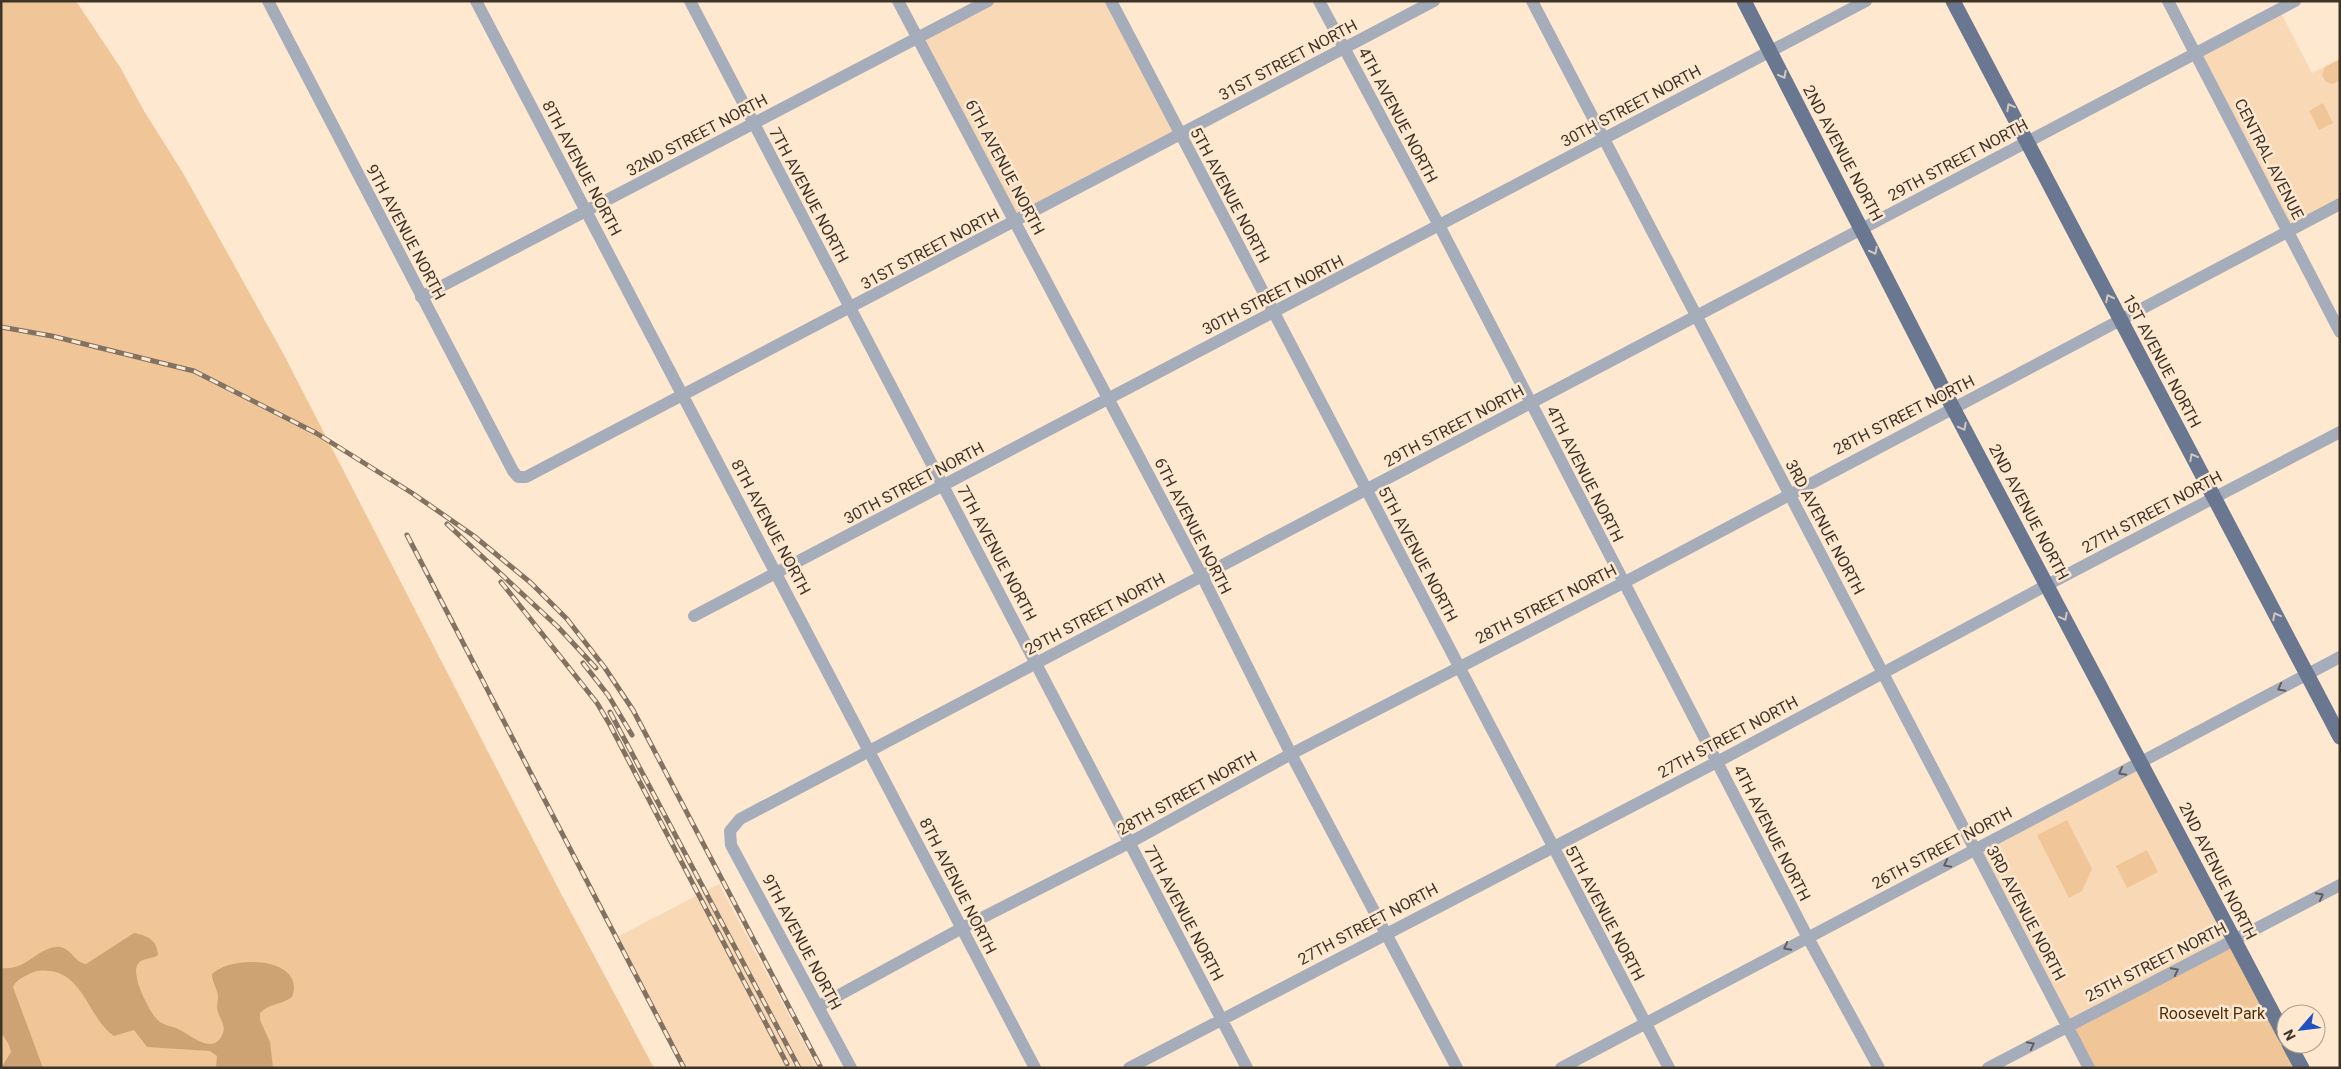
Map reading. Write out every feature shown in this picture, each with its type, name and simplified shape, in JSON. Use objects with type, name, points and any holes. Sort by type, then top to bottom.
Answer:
[{"type":"main road","name":"2ND AVENUE NORTH","points":[[1744,1],[1863,229],[1953,408],[2142,762],[2276,1019]]},
{"type":"main road","name":"1ST AVENUE NORTH","points":[[1953,1],[2340,737]]},
{"type":"main road","points":[[2294,1054],[2302,1068]]},
{"type":"street","name":"9TH AVENUE NORTH","points":[[268,1],[421,297],[513,471],[518,476]]},
{"type":"street","name":"8TH AVENUE NORTH","points":[[476,1],[777,572],[1035,1068]]},
{"type":"street","name":"7TH AVENUE NORTH","points":[[690,1],[1247,1068]]},
{"type":"street","name":"6TH AVENUE NORTH","points":[[898,1],[1202,576],[1291,754],[1456,1068]]},
{"type":"street","name":"32ND STREET NORTH","points":[[421,297],[988,1]]},
{"type":"street","name":"5TH AVENUE NORTH","points":[[1111,1],[1669,1068]]},
{"type":"street","name":"4TH AVENUE NORTH","points":[[1319,1],[1440,227],[1530,404],[1879,1068]]},
{"type":"street","name":"31ST STREET NORTH","points":[[518,476],[526,477],[683,396],[1434,1]]},
{"type":"street","name":"3RD AVENUE NORTH","points":[[1532,1],[2089,1068]]},
{"type":"street","name":"30TH STREET NORTH","points":[[694,616],[1440,227],[1866,1]]},
{"type":"street","name":"CENTRAL AVENUE","points":[[2168,1],[2340,332]]},
{"type":"street","name":"29TH STREET NORTH","points":[[730,830],[740,819],[2294,1]]},
{"type":"street","name":"28TH STREET NORTH","points":[[818,1006],[962,928],[1129,843],[1291,754],[1623,582],[2340,204]]},
{"type":"street","name":"27TH STREET NORTH","points":[[1129,1068],[1385,933],[1717,762],[2047,585],[2340,432]]},
{"type":"street","name":"26TH STREET NORTH","points":[[1561,1068],[2340,657]]},
{"type":"street","name":"9TH AVENUE NORTH","points":[[730,830],[731,845],[852,1068]]},
{"type":"street","name":"25TH STREET NORTH","points":[[1988,1068],[2340,885]]},
{"type":"shaded area","points":[[989,1],[1111,1],[1181,135],[1016,222],[917,38]]},
{"type":"shaded area","points":[[2279,9],[2312,73],[2340,59],[2340,204],[2288,231],[2195,53]]},
{"type":"shaded area","points":[[2141,761],[2234,940],[2067,1026],[1974,850]]},
{"type":"shaded area","points":[[719,884],[817,1068],[685,1068],[617,937]]},
{"type":"shaded area","points":[[134,933],[151,939],[157,950],[158,955],[142,960],[136,969],[142,994],[151,1011],[160,1022],[208,1044],[219,1040],[224,1030],[217,1010],[218,996],[212,974],[222,968],[250,962],[265,963],[279,967],[289,974],[294,984],[292,997],[267,1007],[260,1013],[260,1020],[270,1042],[273,1068],[216,1068],[217,1056],[210,1051],[147,1047],[134,1030],[114,1036],[98,1019],[71,980],[61,974],[42,970],[23,977],[13,987],[43,1068],[1,1068],[11,1052],[1,1032],[1,968],[17,966],[42,952],[56,947],[65,949],[82,963],[86,964]]},
{"type":"green space","points":[[1,1],[76,1],[120,67],[144,111],[183,173],[284,355],[557,886],[654,1068],[1,1068]]},
{"type":"green space","points":[[2340,59],[2340,80],[2333,84],[2326,82],[2322,75],[2325,67]]},
{"type":"green space","points":[[2323,103],[2333,123],[2319,130],[2309,111]]},
{"type":"green space","points":[[2067,820],[2092,869],[2082,891],[2069,898],[2037,835]]},
{"type":"green space","points":[[2147,850],[2158,872],[2127,888],[2116,866]]},
{"type":"green space","name":"Roosevelt Park","points":[[2234,940],[2276,1019],[2276,1054],[2295,1054],[2302,1068],[2089,1068],[2067,1026]]},
{"type":"railway","points":[[1,327],[52,336],[194,371],[316,433],[412,493],[474,536],[531,583],[567,619],[605,668],[633,710],[821,1068]]},
{"type":"railway","points":[[447,524],[558,627],[596,668]]},
{"type":"railway","points":[[407,535],[684,1068]]},
{"type":"railway","points":[[501,582],[597,703],[787,1064]]},
{"type":"railway","points":[[583,663],[608,695],[632,735]]},
{"type":"railway","points":[[610,712],[799,1068]]}]
